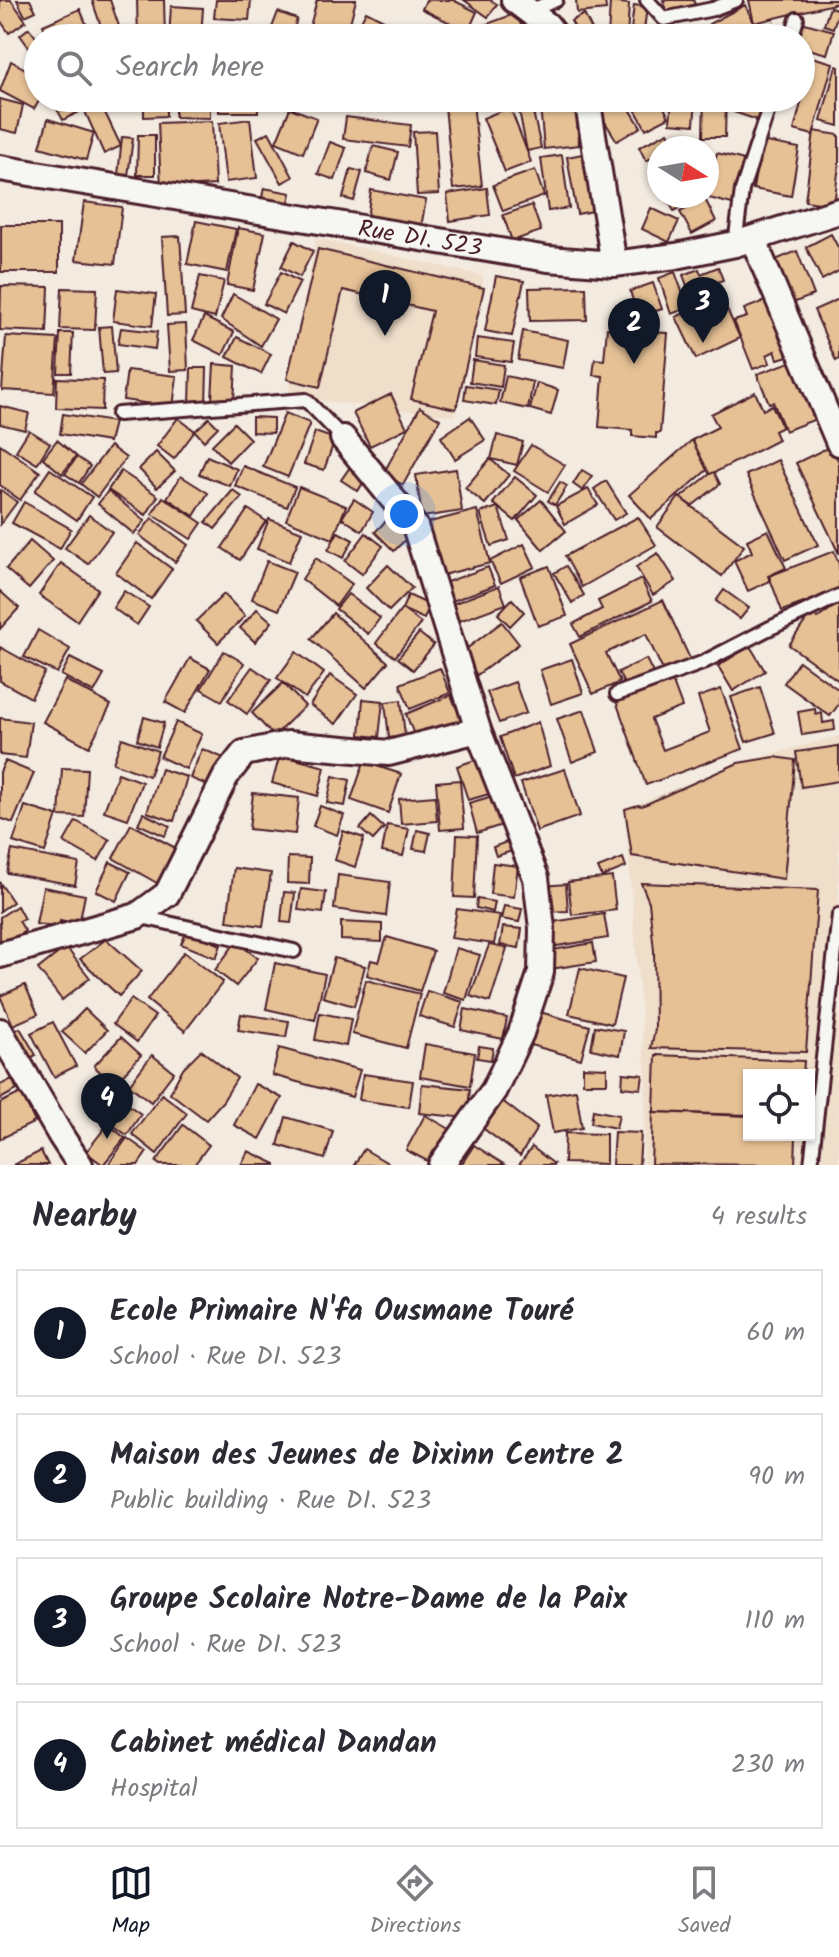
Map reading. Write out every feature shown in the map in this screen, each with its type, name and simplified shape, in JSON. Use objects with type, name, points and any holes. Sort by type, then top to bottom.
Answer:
[{"type":"street","points":[[522,5],[546,24]]},
{"type":"street","points":[[589,112],[614,264]]},
{"type":"street","name":"Rue DI. 523","points":[[0,168],[548,259],[614,264],[676,256],[744,242],[839,211]]},
{"type":"street","points":[[744,242],[839,443]]},
{"type":"street","points":[[343,438],[415,526],[478,730],[536,878],[542,928],[541,972],[521,1033],[494,1090],[441,1165]]},
{"type":"street","points":[[0,955],[137,916],[167,894],[226,776],[244,753],[288,744],[389,753],[478,730]]},
{"type":"street","points":[[0,1031],[80,1165]]},
{"type":"lane","points":[[522,5],[556,0]]},
{"type":"lane","points":[[647,0],[664,19],[713,9],[736,0]]},
{"type":"lane","points":[[795,24],[797,19]]},
{"type":"lane","points":[[744,242],[742,190],[767,112]]},
{"type":"lane","points":[[118,414],[306,400],[343,438]]},
{"type":"lane","points":[[617,694],[702,663],[839,596]]},
{"type":"lane","points":[[811,1165],[839,915]]},
{"type":"lane","points":[[137,916],[294,951]]},
{"type":"shaded area","points":[[316,238],[484,276],[455,416],[288,397]]},
{"type":"shaded area","points":[[839,736],[839,1165],[643,1165],[646,1079],[625,809],[738,763]]},
{"type":"building","points":[[0,0],[11,0],[26,21],[9,33],[0,20]]},
{"type":"building","points":[[17,0],[30,0],[36,11],[25,16]]},
{"type":"building","points":[[92,0],[110,0],[118,24],[100,24]]},
{"type":"building","points":[[137,0],[164,0],[165,24],[138,24]]},
{"type":"building","points":[[216,0],[251,0],[249,20],[214,18]]},
{"type":"building","points":[[317,0],[356,0],[350,24],[311,24]]},
{"type":"building","points":[[426,0],[453,0],[477,12],[472,24],[452,24],[422,9]]},
{"type":"building","points":[[464,0],[490,0],[497,4],[488,17]]},
{"type":"building","points":[[576,0],[605,0],[606,10],[577,13]]},
{"type":"building","points":[[663,0],[693,0],[695,4],[668,14]]},
{"type":"building","points":[[749,0],[838,0],[838,3],[754,23]]},
{"type":"building","points":[[610,2],[629,4],[628,24],[609,24]]},
{"type":"building","points":[[634,5],[647,7],[645,24],[632,24]]},
{"type":"building","points":[[745,5],[754,23],[752,24],[709,24]]},
{"type":"building","points":[[171,6],[203,8],[202,24],[170,24]]},
{"type":"building","points":[[830,7],[839,10],[833,28],[824,25]]},
{"type":"building","points":[[80,9],[86,24],[45,24]]},
{"type":"building","points":[[366,11],[391,24],[360,24]]},
{"type":"building","points":[[278,12],[297,19],[295,24],[273,24]]},
{"type":"building","points":[[517,13],[521,24],[487,24]]},
{"type":"building","points":[[584,14],[589,24],[573,24],[571,21]]},
{"type":"building","points":[[815,26],[834,31],[827,54],[815,51]]},
{"type":"building","points":[[815,58],[833,63],[813,135],[794,130],[799,112],[815,112]]},
{"type":"building","points":[[11,61],[24,68],[24,104],[0,91]]},
{"type":"building","points":[[836,66],[839,67],[839,126],[821,121]]},
{"type":"building","points":[[0,99],[23,105],[17,133],[0,129]]},
{"type":"building","points":[[59,112],[79,112],[63,120]]},
{"type":"building","points":[[85,112],[105,112],[121,146],[104,154]]},
{"type":"building","points":[[144,112],[166,112],[166,116],[144,117]]},
{"type":"building","points":[[175,112],[210,112],[210,118],[175,117]]},
{"type":"building","points":[[288,112],[301,112],[317,118],[303,153],[276,142]]},
{"type":"building","points":[[446,112],[474,112],[482,186],[453,189]]},
{"type":"building","points":[[498,112],[512,112],[531,162],[505,172],[483,118]]},
{"type":"building","points":[[519,112],[533,112],[541,148],[527,151]]},
{"type":"building","points":[[541,112],[576,112],[579,145],[544,149]]},
{"type":"building","points":[[599,112],[632,112],[641,127],[617,141]]},
{"type":"building","points":[[637,112],[666,112],[669,117],[646,129]]},
{"type":"building","points":[[671,112],[695,112],[694,125],[670,123]]},
{"type":"building","points":[[704,112],[726,112],[725,137],[703,136]]},
{"type":"building","points":[[734,112],[766,112],[763,122]]},
{"type":"building","points":[[346,117],[411,125],[408,147],[343,139]]},
{"type":"building","points":[[48,119],[94,133],[86,160],[40,147]]},
{"type":"building","points":[[250,119],[257,178],[226,182],[219,123]]},
{"type":"building","points":[[212,121],[215,185],[161,188],[158,123]]},
{"type":"building","points":[[435,131],[439,194],[417,195],[413,132]]},
{"type":"building","points":[[814,131],[839,135],[834,205],[805,201]]},
{"type":"building","points":[[269,132],[293,177],[282,183],[257,138]]},
{"type":"building","points":[[138,135],[155,135],[155,175],[137,175]]},
{"type":"building","points":[[122,137],[133,138],[128,176],[118,175]]},
{"type":"building","points":[[761,141],[799,148],[791,196],[753,189]]},
{"type":"building","points":[[330,142],[346,148],[335,180],[318,174]]},
{"type":"building","points":[[647,143],[647,160],[646,161],[639,147]]},
{"type":"building","points":[[373,146],[398,152],[391,180],[366,173]]},
{"type":"building","points":[[588,153],[598,210],[577,214],[567,157]]},
{"type":"building","points":[[719,154],[748,161],[736,205],[719,201]]},
{"type":"building","points":[[562,155],[569,208],[548,211],[541,158]]},
{"type":"building","points":[[351,169],[362,172],[354,201],[343,198]]},
{"type":"building","points":[[535,170],[544,196],[503,211],[493,185]]},
{"type":"building","points":[[264,188],[291,193],[288,208],[261,202]]},
{"type":"building","points":[[487,188],[490,215],[450,221],[447,194]]},
{"type":"building","points":[[371,190],[426,200],[421,227],[367,218]]},
{"type":"building","points":[[84,202],[122,207],[115,264],[76,260]]},
{"type":"building","points":[[532,205],[541,231],[512,241],[503,215]]},
{"type":"building","points":[[651,208],[679,221],[669,242],[642,229]]},
{"type":"building","points":[[688,208],[710,208],[716,221],[692,234],[680,212]]},
{"type":"building","points":[[196,221],[236,229],[227,272],[187,264]]},
{"type":"building","points":[[1,225],[59,225],[59,272],[1,272]]},
{"type":"building","points":[[238,228],[265,233],[253,290],[227,285]]},
{"type":"building","points":[[831,234],[839,249],[839,271],[822,280],[806,247]]},
{"type":"building","points":[[180,236],[185,315],[167,316],[162,237]]},
{"type":"building","points":[[294,241],[313,251],[300,277],[281,267]]},
{"type":"building","points":[[318,249],[484,288],[456,409],[411,399],[432,311],[343,290],[320,387],[287,379]]},
{"type":"building","points":[[797,251],[814,295],[790,304],[773,261]]},
{"type":"building","points":[[718,267],[723,280],[690,293],[683,275],[699,269],[701,274]]},
{"type":"building","points":[[281,272],[300,282],[284,314],[264,304]]},
{"type":"building","points":[[675,272],[688,308],[671,314],[659,278]]},
{"type":"building","points":[[200,276],[224,281],[215,318],[191,312]]},
{"type":"building","points":[[496,276],[524,281],[512,336],[485,331]]},
{"type":"building","points":[[653,283],[662,309],[638,317],[630,291]]},
{"type":"building","points":[[1,286],[49,287],[47,332],[0,330]]},
{"type":"building","points":[[586,287],[587,320],[530,321],[529,288]]},
{"type":"building","points":[[62,288],[97,289],[95,330],[60,329]]},
{"type":"building","points":[[117,289],[156,294],[152,326],[113,321]]},
{"type":"building","points":[[233,294],[276,319],[261,346],[221,319]]},
{"type":"building","points":[[721,296],[740,338],[696,359],[676,317]]},
{"type":"building","points":[[839,299],[839,359],[836,361],[814,310]]},
{"type":"building","points":[[765,301],[768,309],[773,307],[791,355],[778,359],[775,351],[767,355],[770,363],[753,369],[734,321],[747,317],[744,309]]},
{"type":"building","points":[[204,317],[234,332],[223,355],[193,340]]},
{"type":"building","points":[[186,324],[188,370],[170,371],[167,325]]},
{"type":"building","points":[[112,326],[116,373],[103,374],[99,327]]},
{"type":"building","points":[[638,326],[648,332],[668,333],[660,433],[656,433],[656,438],[632,436],[632,430],[599,427],[603,376],[593,375],[595,359],[604,360],[607,328],[626,330]]},
{"type":"building","points":[[121,328],[157,332],[155,349],[118,344]]},
{"type":"building","points":[[523,331],[568,340],[563,368],[518,360]]},
{"type":"building","points":[[60,333],[73,333],[71,373],[58,373]]},
{"type":"building","points":[[6,336],[58,339],[54,393],[2,390]]},
{"type":"building","points":[[237,337],[271,354],[261,374],[227,357]]},
{"type":"building","points":[[477,338],[514,343],[511,362],[475,357]]},
{"type":"building","points":[[473,360],[504,365],[501,387],[470,382]]},
{"type":"building","points":[[793,361],[816,419],[785,431],[757,374]]},
{"type":"building","points":[[214,364],[236,366],[234,402],[212,400]]},
{"type":"building","points":[[191,368],[207,368],[206,406],[190,405]]},
{"type":"building","points":[[127,370],[177,376],[173,407],[123,400]]},
{"type":"building","points":[[506,376],[533,382],[528,409],[500,403]]},
{"type":"building","points":[[57,378],[103,380],[102,410],[56,408]]},
{"type":"building","points":[[537,383],[558,390],[551,415],[530,409]]},
{"type":"building","points":[[466,385],[499,390],[496,405],[464,400]]},
{"type":"building","points":[[755,392],[763,410],[772,405],[782,427],[774,431],[778,440],[710,475],[692,440],[718,427],[711,414]]},
{"type":"building","points":[[391,394],[407,428],[370,446],[353,413]]},
{"type":"building","points":[[0,406],[29,413],[25,430],[0,424]]},
{"type":"building","points":[[420,407],[440,419],[403,485],[383,474]]},
{"type":"building","points":[[285,413],[310,423],[288,477],[263,467]]},
{"type":"building","points":[[63,414],[114,422],[109,442],[60,434]]},
{"type":"building","points":[[252,417],[273,418],[273,433],[252,432]]},
{"type":"building","points":[[470,417],[485,440],[455,459],[441,437]]},
{"type":"building","points":[[178,418],[195,431],[174,459],[157,446]]},
{"type":"building","points":[[209,418],[218,427],[204,441],[195,431]]},
{"type":"building","points":[[234,423],[250,439],[228,462],[212,445]]},
{"type":"building","points":[[29,430],[50,443],[37,464],[16,451]]},
{"type":"building","points":[[315,432],[335,439],[324,470],[304,464]]},
{"type":"building","points":[[497,435],[523,442],[517,465],[491,459]]},
{"type":"building","points":[[57,440],[76,456],[62,474],[43,458]]},
{"type":"building","points":[[692,440],[707,470],[651,519],[629,495]]},
{"type":"building","points":[[0,444],[40,472],[20,500],[0,485]]},
{"type":"building","points":[[531,445],[565,465],[548,492],[514,471]]},
{"type":"building","points":[[110,446],[126,458],[97,497],[81,484]]},
{"type":"building","points":[[831,446],[839,462],[839,554],[796,463]]},
{"type":"building","points":[[156,452],[175,471],[157,488],[139,469]]},
{"type":"building","points":[[207,456],[237,469],[230,486],[199,474]]},
{"type":"building","points":[[77,457],[90,466],[79,483],[65,474]]},
{"type":"building","points":[[490,459],[509,475],[485,504],[465,488]]},
{"type":"building","points":[[778,460],[818,545],[785,560],[746,475]]},
{"type":"building","points":[[243,466],[295,487],[287,507],[235,486]]},
{"type":"building","points":[[350,467],[366,478],[358,491],[341,480]]},
{"type":"building","points":[[50,469],[92,497],[77,520],[35,491]]},
{"type":"building","points":[[456,469],[462,511],[422,517],[416,475]]},
{"type":"building","points":[[582,470],[592,476],[583,491],[573,484]]},
{"type":"building","points":[[121,471],[158,496],[146,515],[108,490]]},
{"type":"building","points":[[714,472],[720,484],[692,506],[680,498],[710,474]]},
{"type":"building","points":[[181,476],[208,493],[194,516],[167,498]]},
{"type":"building","points":[[515,477],[537,495],[515,521],[493,503]]},
{"type":"building","points":[[606,481],[626,513],[614,520],[594,489]]},
{"type":"building","points":[[560,482],[567,486],[555,505],[548,501]]},
{"type":"building","points":[[299,487],[346,506],[333,539],[286,520]]},
{"type":"building","points":[[588,489],[598,505],[565,524],[556,506]]},
{"type":"building","points":[[233,490],[242,497],[215,529],[206,522]]},
{"type":"building","points":[[0,491],[17,502],[0,525]]},
{"type":"building","points":[[108,491],[145,521],[134,534],[98,504]]},
{"type":"building","points":[[163,497],[202,523],[191,539],[152,514]]},
{"type":"building","points":[[679,497],[744,546],[722,576],[657,527]]},
{"type":"building","points":[[354,499],[373,512],[362,531],[342,518]]},
{"type":"building","points":[[541,500],[566,531],[543,550],[518,520]]},
{"type":"building","points":[[24,502],[71,529],[60,549],[12,523]]},
{"type":"building","points":[[498,507],[509,540],[491,546],[480,513]]},
{"type":"building","points":[[248,509],[266,521],[240,560],[222,548]]},
{"type":"building","points":[[477,510],[490,563],[435,577],[422,524]]},
{"type":"building","points":[[393,514],[412,533],[394,551],[375,532]]},
{"type":"building","points":[[89,515],[112,532],[88,564],[65,548]]},
{"type":"building","points":[[638,517],[656,545],[582,587],[565,556]]},
{"type":"building","points":[[152,518],[188,545],[175,562],[139,535]]},
{"type":"building","points":[[269,519],[302,532],[289,562],[257,549]]},
{"type":"building","points":[[768,530],[786,568],[768,576],[770,581],[748,591],[734,561],[752,552],[747,540]]},
{"type":"building","points":[[338,532],[353,540],[343,558],[328,550]]},
{"type":"building","points":[[366,533],[383,546],[362,574],[345,561]]},
{"type":"building","points":[[30,541],[53,561],[29,589],[6,569]]},
{"type":"building","points":[[137,543],[172,569],[151,599],[116,573]]},
{"type":"building","points":[[524,544],[535,567],[501,583],[490,561]]},
{"type":"building","points":[[834,551],[839,564],[839,590],[782,611],[769,576]]},
{"type":"building","points":[[658,553],[676,581],[653,595],[636,567]]},
{"type":"building","points":[[316,558],[352,584],[336,606],[302,579]]},
{"type":"building","points":[[267,561],[295,572],[279,610],[252,599]]},
{"type":"building","points":[[61,563],[98,589],[77,621],[39,595]]},
{"type":"building","points":[[388,565],[412,588],[389,611],[366,588]]},
{"type":"building","points":[[549,566],[567,616],[538,626],[520,577]]},
{"type":"building","points":[[566,566],[584,595],[572,603],[554,573]]},
{"type":"building","points":[[488,567],[495,585],[447,603],[441,584]]},
{"type":"building","points":[[641,579],[652,601],[580,637],[573,624],[602,609],[598,601]]},
{"type":"building","points":[[499,586],[506,604],[454,623],[447,606]]},
{"type":"building","points":[[724,590],[749,608],[740,619],[716,601]]},
{"type":"building","points":[[0,591],[19,608],[0,629]]},
{"type":"building","points":[[124,591],[149,607],[137,625],[113,608]]},
{"type":"building","points":[[224,594],[245,616],[218,643],[196,621]]},
{"type":"building","points":[[348,594],[380,618],[368,634],[336,609]]},
{"type":"building","points":[[408,595],[430,605],[424,619],[402,609]]},
{"type":"building","points":[[512,599],[524,612],[510,626],[498,614]]},
{"type":"building","points":[[663,600],[691,661],[664,673],[646,634],[606,653],[620,682],[593,694],[570,644]]},
{"type":"building","points":[[839,603],[839,681],[789,645],[811,613],[818,618]]},
{"type":"building","points":[[257,609],[272,622],[255,642],[240,628]]},
{"type":"building","points":[[402,609],[421,623],[395,657],[376,643]]},
{"type":"building","points":[[333,613],[388,662],[366,688],[311,639]]},
{"type":"building","points":[[502,622],[519,644],[477,675],[461,653]]},
{"type":"building","points":[[38,630],[70,649],[57,673],[24,657]]},
{"type":"building","points":[[419,633],[434,645],[413,670],[398,658]]},
{"type":"building","points":[[750,646],[765,671],[733,691],[718,666]]},
{"type":"building","points":[[0,647],[45,672],[31,698],[0,681]]},
{"type":"building","points":[[224,651],[244,663],[222,701],[201,689]]},
{"type":"building","points":[[296,652],[324,673],[305,698],[277,678]]},
{"type":"building","points":[[70,658],[104,675],[94,693],[61,675]]},
{"type":"building","points":[[190,658],[210,669],[185,713],[165,702]]},
{"type":"building","points":[[572,659],[583,693],[551,704],[540,670]]},
{"type":"building","points":[[646,659],[653,673],[625,686],[618,672]]},
{"type":"building","points":[[799,661],[839,690],[839,704],[830,716],[784,683]]},
{"type":"building","points":[[252,667],[271,680],[247,714],[228,700]]},
{"type":"building","points":[[440,668],[450,693],[410,709],[400,684]]},
{"type":"building","points":[[330,675],[357,694],[336,724],[310,705]]},
{"type":"building","points":[[65,680],[111,705],[89,747],[43,722]]},
{"type":"building","points":[[672,680],[682,707],[651,719],[663,750],[710,732],[698,697],[721,689],[743,749],[646,785],[616,701]]},
{"type":"building","points":[[515,682],[526,713],[499,723],[487,692]]},
{"type":"building","points":[[283,683],[305,706],[274,736],[252,713]]},
{"type":"building","points":[[760,687],[775,733],[746,742],[731,697]]},
{"type":"building","points":[[451,695],[462,721],[416,740],[406,714]]},
{"type":"building","points":[[363,699],[383,701],[379,737],[360,735]]},
{"type":"building","points":[[401,700],[405,736],[389,738],[385,702]]},
{"type":"building","points":[[815,709],[816,715],[822,713],[823,723],[834,721],[835,730],[802,735],[798,712]]},
{"type":"building","points":[[584,710],[598,752],[572,762],[557,719]]},
{"type":"building","points":[[144,717],[164,723],[157,747],[137,740]]},
{"type":"building","points":[[0,718],[31,722],[26,758],[0,755]]},
{"type":"building","points":[[176,722],[202,734],[186,769],[160,757]]},
{"type":"building","points":[[538,722],[550,766],[514,779],[500,737]]},
{"type":"building","points":[[122,738],[158,751],[149,776],[113,763]]},
{"type":"building","points":[[839,746],[839,781],[801,787],[796,752]]},
{"type":"building","points":[[202,749],[224,758],[212,787],[190,778]]},
{"type":"building","points":[[280,755],[325,767],[318,796],[272,783]]},
{"type":"building","points":[[775,757],[795,760],[784,879],[632,856],[625,809],[642,806],[738,763]]},
{"type":"building","points":[[478,759],[489,794],[468,800],[457,766]]},
{"type":"building","points":[[5,761],[34,773],[13,823],[0,818],[0,772]]},
{"type":"building","points":[[364,762],[401,774],[388,813],[351,800]]},
{"type":"building","points":[[62,768],[87,769],[84,817],[59,816]]},
{"type":"building","points":[[161,769],[187,777],[174,821],[147,812]]},
{"type":"building","points":[[565,769],[580,816],[537,831],[521,783]]},
{"type":"building","points":[[118,773],[142,782],[128,819],[104,811]]},
{"type":"building","points":[[333,776],[350,780],[345,806],[327,803]]},
{"type":"building","points":[[460,780],[464,828],[440,830],[436,782]]},
{"type":"building","points":[[253,793],[299,798],[295,834],[249,829]]},
{"type":"building","points":[[435,796],[437,821],[401,824],[399,799]]},
{"type":"building","points":[[493,796],[502,825],[477,833],[469,803]]},
{"type":"building","points":[[25,806],[57,816],[45,852],[13,842]]},
{"type":"building","points":[[320,806],[344,815],[337,835],[313,826]]},
{"type":"building","points":[[143,813],[170,826],[165,836],[138,824]]},
{"type":"building","points":[[371,816],[384,828],[373,840],[360,829]]},
{"type":"building","points":[[76,821],[110,840],[98,861],[64,842]]},
{"type":"building","points":[[131,824],[183,852],[164,887],[113,858]]},
{"type":"building","points":[[387,825],[409,829],[403,856],[382,852]]},
{"type":"building","points":[[417,830],[430,833],[426,851],[413,849]]},
{"type":"building","points":[[343,831],[364,838],[355,867],[335,860]]},
{"type":"building","points":[[457,835],[477,836],[474,898],[454,897]]},
{"type":"building","points":[[509,841],[512,851],[496,856],[493,847]]},
{"type":"building","points":[[12,850],[79,863],[75,885],[7,873]]},
{"type":"building","points":[[288,857],[310,858],[309,884],[287,883]]},
{"type":"building","points":[[623,858],[626,867],[602,877],[598,868]]},
{"type":"building","points":[[110,862],[130,872],[116,901],[96,891]]},
{"type":"building","points":[[493,863],[518,866],[514,897],[490,894]]},
{"type":"building","points":[[234,868],[271,873],[263,926],[227,921]]},
{"type":"building","points":[[338,875],[390,882],[386,916],[334,909]]},
{"type":"building","points":[[612,877],[616,910],[572,915],[568,882]]},
{"type":"building","points":[[0,883],[13,902],[0,911]]},
{"type":"building","points":[[641,883],[818,890],[806,1052],[651,1048],[655,1029],[654,951],[649,902]]},
{"type":"building","points":[[566,884],[568,911],[544,912],[543,886]]},
{"type":"building","points":[[43,887],[85,895],[79,925],[60,921],[59,928],[36,924]]},
{"type":"building","points":[[301,889],[326,892],[323,913],[298,910]]},
{"type":"building","points":[[284,892],[295,893],[291,923],[281,922]]},
{"type":"building","points":[[477,899],[495,902],[493,912],[476,908]]},
{"type":"building","points":[[17,906],[24,919],[19,921],[25,931],[0,946],[0,917]]},
{"type":"building","points":[[504,906],[522,909],[519,922],[501,919]]},
{"type":"building","points":[[457,909],[500,915],[494,944],[451,938]]},
{"type":"building","points":[[604,914],[608,938],[550,947],[546,923]]},
{"type":"building","points":[[341,922],[382,924],[382,942],[341,940]]},
{"type":"building","points":[[503,927],[522,929],[519,948],[500,945]]},
{"type":"building","points":[[187,931],[221,945],[216,958],[181,944]]},
{"type":"building","points":[[387,937],[433,951],[420,991],[367,975],[371,960],[379,962]]},
{"type":"building","points":[[106,939],[142,971],[119,996],[80,959]]},
{"type":"building","points":[[236,942],[258,958],[236,986],[215,970]]},
{"type":"building","points":[[593,943],[596,962],[550,969],[547,951]]},
{"type":"building","points":[[489,945],[507,948],[490,1002],[470,996]]},
{"type":"building","points":[[66,947],[90,978],[62,1000],[38,969]]},
{"type":"building","points":[[456,948],[480,955],[466,1000],[443,993]]},
{"type":"building","points":[[184,952],[223,982],[185,1031],[147,1000]]},
{"type":"building","points":[[334,958],[365,966],[354,1006],[323,997]]},
{"type":"building","points":[[275,963],[325,974],[315,1020],[266,1009]]},
{"type":"building","points":[[580,968],[623,978],[612,1024],[569,1014]]},
{"type":"building","points":[[366,980],[420,994],[406,1048],[352,1034]]},
{"type":"building","points":[[25,985],[38,1014],[13,1025],[0,996]]},
{"type":"building","points":[[427,991],[463,1002],[455,1027],[419,1016]]},
{"type":"building","points":[[131,999],[155,1016],[137,1042],[113,1024]]},
{"type":"building","points":[[85,1009],[107,1030],[85,1053],[62,1032]]},
{"type":"building","points":[[465,1009],[507,1018],[503,1039],[461,1030]]},
{"type":"building","points":[[536,1011],[590,1026],[581,1059],[527,1044]]},
{"type":"building","points":[[320,1013],[351,1019],[346,1046],[315,1040]]},
{"type":"building","points":[[241,1014],[289,1021],[286,1037],[238,1030]]},
{"type":"building","points":[[53,1022],[76,1066],[54,1077],[31,1033]]},
{"type":"building","points":[[595,1026],[624,1031],[620,1055],[591,1049]]},
{"type":"building","points":[[20,1028],[36,1055],[22,1062],[7,1036]]},
{"type":"building","points":[[121,1037],[141,1055],[113,1085],[94,1066]]},
{"type":"building","points":[[425,1044],[475,1053],[470,1086],[420,1077]]},
{"type":"building","points":[[479,1046],[493,1048],[491,1060],[477,1058]]},
{"type":"building","points":[[279,1048],[360,1070],[352,1097],[272,1075]]},
{"type":"building","points":[[201,1050],[237,1078],[206,1120],[170,1093],[183,1068]]},
{"type":"building","points":[[152,1055],[174,1072],[151,1102],[129,1085]]},
{"type":"building","points":[[656,1055],[804,1061],[803,1069],[743,1069],[743,1115],[654,1112]]},
{"type":"building","points":[[583,1067],[607,1068],[607,1083],[583,1083]]},
{"type":"building","points":[[623,1073],[643,1075],[641,1089],[622,1087]]},
{"type":"building","points":[[363,1074],[413,1081],[409,1107],[359,1100]]},
{"type":"building","points":[[12,1079],[17,1090],[0,1099],[0,1085]]},
{"type":"building","points":[[255,1084],[282,1098],[260,1139],[234,1125]]},
{"type":"building","points":[[422,1084],[470,1089],[467,1118],[419,1113]]},
{"type":"building","points":[[576,1090],[582,1128],[553,1133],[546,1095]]},
{"type":"building","points":[[21,1093],[35,1122],[0,1139],[0,1103]]},
{"type":"building","points":[[162,1094],[187,1113],[157,1154],[132,1134]]},
{"type":"building","points":[[501,1100],[537,1128],[520,1156],[480,1126]]},
{"type":"building","points":[[124,1102],[141,1114],[127,1135],[110,1123]]},
{"type":"building","points":[[593,1110],[619,1115],[616,1128],[591,1123]]},
{"type":"building","points":[[653,1112],[743,1116],[743,1141],[796,1141],[795,1165],[651,1164]]},
{"type":"building","points":[[425,1115],[457,1133],[435,1165],[406,1150]]},
{"type":"building","points":[[286,1117],[333,1131],[325,1159],[278,1145]]},
{"type":"building","points":[[108,1124],[125,1138],[103,1165],[86,1152]]},
{"type":"building","points":[[183,1125],[209,1145],[194,1165],[160,1165],[156,1162]]},
{"type":"building","points":[[614,1132],[641,1133],[639,1165],[612,1165]]},
{"type":"building","points":[[565,1133],[606,1134],[606,1164],[564,1163]]},
{"type":"building","points":[[127,1138],[147,1152],[138,1165],[108,1165]]},
{"type":"building","points":[[474,1145],[505,1165],[461,1165]]},
{"type":"building","points":[[532,1147],[554,1164],[519,1165]]},
{"type":"building","points":[[364,1149],[391,1165],[354,1165]]},
{"type":"building","points":[[41,1151],[48,1165],[13,1165]]},
{"type":"building","points":[[248,1151],[276,1164],[276,1165],[241,1165]]},
{"type":"place","name":"Ecole Primaire N'fa Ousmane Touré","points":[[385,336]]},
{"type":"place","name":"Groupe Scolaire Notre-Dame de la Paix","points":[[703,343]]},
{"type":"place","name":"Maison des Jeunes de Dixinn Centre 2","points":[[634,364]]},
{"type":"place","name":"Cabinet médical Dandan","points":[[107,1139]]}]
